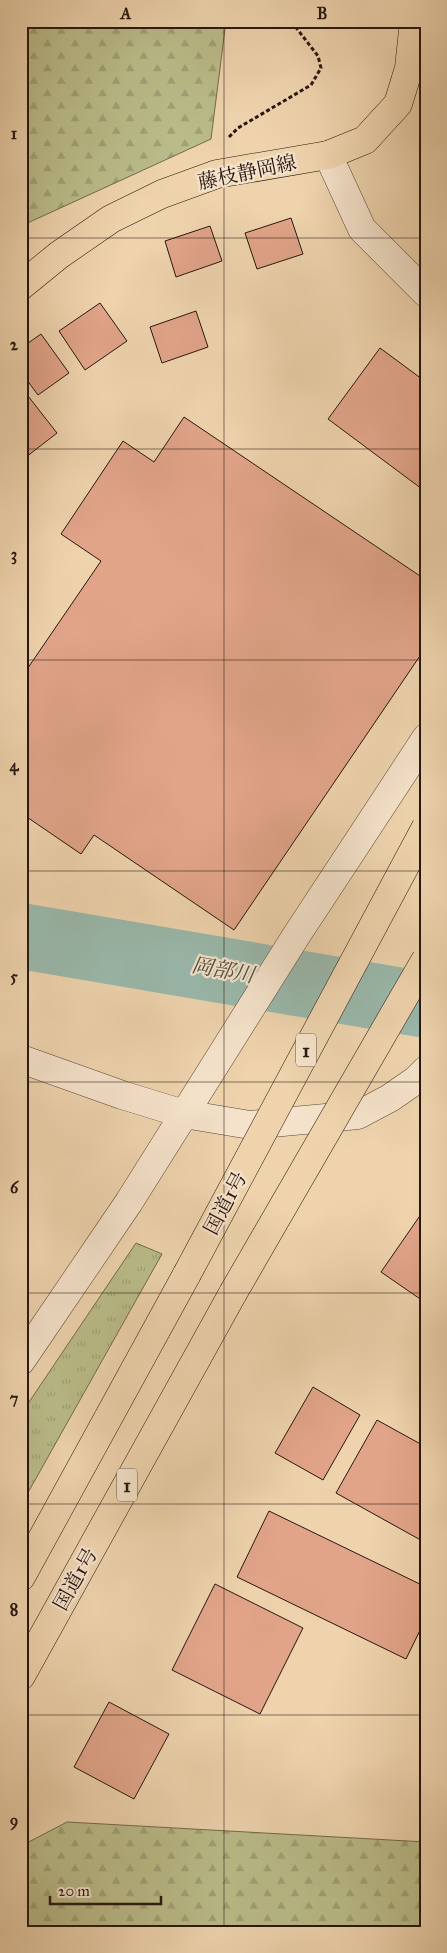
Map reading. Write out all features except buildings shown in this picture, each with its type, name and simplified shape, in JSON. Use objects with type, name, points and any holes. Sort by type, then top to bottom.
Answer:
[{"type":"main road","name":"藤枝静岡線","points":[[21,286],[59,255],[111,219],[162,194],[217,174],[328,155],[365,140],[398,104],[409,68],[414,21]]},
{"type":"main road","name":"国道1号","points":[[21,1577],[187,1274],[426,826]]},
{"type":"main road","name":"国道1号","points":[[21,1676],[233,1293],[426,959]]},
{"type":"street","points":[[328,155],[362,229],[426,292]]},
{"type":"street","points":[[21,1361],[130,1202],[296,936],[426,738]]},
{"type":"street","points":[[21,1059],[122,1095],[184,1114],[250,1125],[358,1115],[390,1098],[416,1080],[426,1070]]},
{"type":"path","points":[[217,174],[222,143],[238,128],[310,85],[321,68],[318,56],[291,21]]},
{"type":"green space","points":[[21,21],[226,21],[211,139],[21,226]]},
{"type":"green space","points":[[136,1243],[162,1254],[21,1505],[21,1414]]},
{"type":"green space","points":[[67,1822],[426,1842],[426,1932],[21,1932],[21,1846]]},
{"type":"waterway","name":"岡部川","points":[[21,936],[426,1005]]}]
